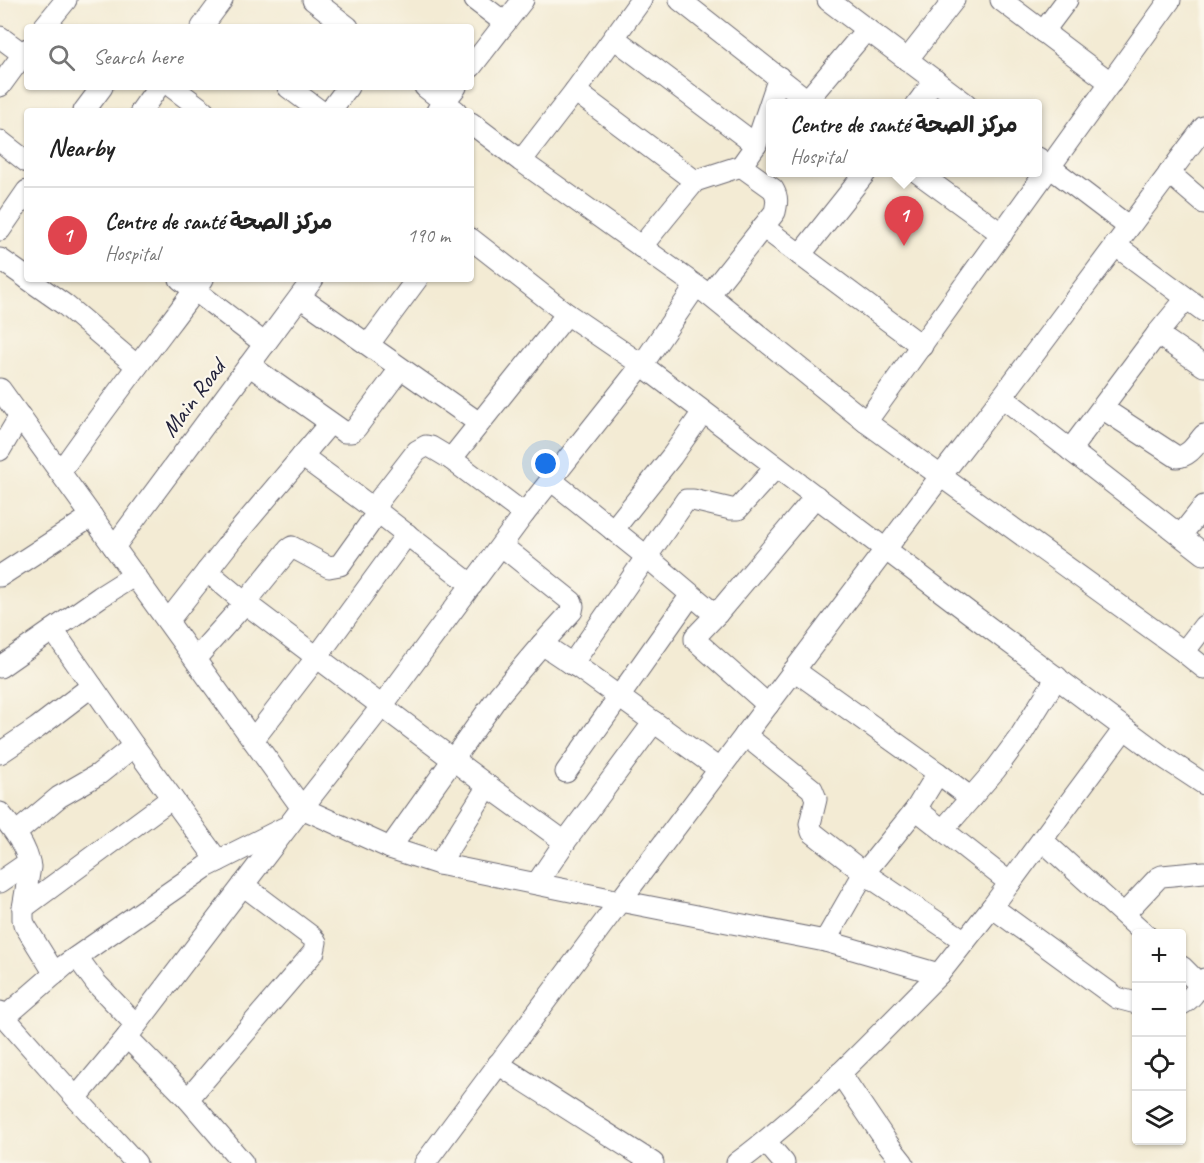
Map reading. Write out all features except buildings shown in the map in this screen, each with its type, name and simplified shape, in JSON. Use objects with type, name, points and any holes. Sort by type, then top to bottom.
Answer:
[{"type":"street","points":[[206,24],[222,0]]},
{"type":"street","points":[[313,0],[344,24]]},
{"type":"street","points":[[475,0],[505,23]]},
{"type":"street","points":[[474,63],[523,0]]},
{"type":"street","points":[[521,161],[641,0]]},
{"type":"street","points":[[680,0],[779,77],[803,99]]},
{"type":"street","points":[[908,60],[954,0]]},
{"type":"street","points":[[1001,0],[1111,83]]},
{"type":"street","points":[[1043,32],[1067,0]]},
{"type":"street","points":[[1129,227],[1044,162],[1111,83],[1170,0]]},
{"type":"street","points":[[49,24],[62,1]]},
{"type":"street","points":[[830,1],[959,99]]},
{"type":"street","points":[[809,99],[867,29]]},
{"type":"street","points":[[0,37],[24,50]]},
{"type":"street","points":[[614,38],[756,145]]},
{"type":"street","points":[[0,86],[24,52]]},
{"type":"street","points":[[772,99],[779,77]]},
{"type":"street","points":[[921,99],[934,80]]},
{"type":"street","points":[[92,108],[100,90]]},
{"type":"street","points":[[143,108],[156,90]]},
{"type":"street","points":[[176,90],[200,108]]},
{"type":"street","points":[[292,90],[316,108]]},
{"type":"street","points":[[332,108],[346,90]]},
{"type":"street","points":[[429,90],[448,103]]},
{"type":"street","points":[[575,91],[695,181]]},
{"type":"street","points":[[641,247],[695,181],[741,166],[756,145],[766,115]]},
{"type":"street","points":[[474,125],[703,290],[866,422],[1204,668]]},
{"type":"street","points":[[425,1163],[719,769],[1204,127]]},
{"type":"street","points":[[0,141],[24,160]]},
{"type":"street","points":[[76,1098],[131,1031],[382,706],[524,514],[642,364],[703,290],[775,212],[778,202],[777,194],[741,166]]},
{"type":"street","points":[[1169,173],[1204,203]]},
{"type":"street","points":[[800,255],[857,177]]},
{"type":"street","points":[[924,177],[1002,234]]},
{"type":"street","points":[[866,422],[1002,234],[1035,177]]},
{"type":"street","points":[[0,230],[24,195]]},
{"type":"street","points":[[763,227],[922,346]]},
{"type":"street","points":[[474,241],[567,314],[642,364],[1125,729],[1204,784]]},
{"type":"street","points":[[1115,245],[1204,311]]},
{"type":"street","points":[[0,259],[24,276]]},
{"type":"street","points":[[32,282],[65,305],[137,366]]},
{"type":"street","name":"Main Road","points":[[114,547],[311,282]]},
{"type":"street","points":[[369,344],[415,282]]},
{"type":"street","points":[[60,472],[137,366],[192,283],[265,344]]},
{"type":"street","points":[[300,297],[479,423]]},
{"type":"street","points":[[1070,450],[1156,334],[1186,299]]},
{"type":"street","points":[[451,459],[567,314]]},
{"type":"street","points":[[1156,334],[1204,366]]},
{"type":"street","points":[[249,365],[344,432],[351,432],[356,428],[400,369]]},
{"type":"street","points":[[0,389],[253,740],[296,816],[440,864],[825,941],[939,974]]},
{"type":"street","points":[[1002,397],[1204,554]]},
{"type":"street","points":[[1102,408],[1177,457],[1185,456],[1204,435]]},
{"type":"street","points":[[613,530],[672,456],[703,412]]},
{"type":"street","points":[[0,450],[20,416]]},
{"type":"street","points":[[168,621],[233,538],[330,423]]},
{"type":"street","points":[[195,659],[292,547],[329,567],[340,565],[376,510],[422,447],[431,447],[451,459],[524,514]]},
{"type":"street","points":[[302,456],[472,585]]},
{"type":"street","points":[[572,664],[686,500],[738,509],[776,467]]},
{"type":"street","points":[[551,480],[647,556],[705,607],[717,614]]},
{"type":"street","points":[[768,705],[697,643],[695,637],[816,496]]},
{"type":"street","points":[[1181,535],[1204,506]]},
{"type":"street","points":[[0,576],[92,516]]},
{"type":"street","points":[[253,740],[407,534]]},
{"type":"street","points":[[390,848],[499,696],[572,611],[572,602],[502,546]]},
{"type":"street","points":[[207,571],[245,603],[565,842]]},
{"type":"street","points":[[0,667],[135,575]]},
{"type":"street","points":[[566,772],[691,595]]},
{"type":"street","points":[[1184,652],[1204,626]]},
{"type":"street","points":[[52,630],[218,861]]},
{"type":"street","points":[[542,644],[719,769]]},
{"type":"street","points":[[794,670],[971,798]]},
{"type":"street","points":[[943,830],[996,769],[1019,738],[1057,677]]},
{"type":"street","points":[[0,753],[92,686]]},
{"type":"street","points":[[537,883],[654,722]]},
{"type":"street","points":[[737,1163],[766,1142],[840,1073],[939,974],[1125,729]]},
{"type":"street","points":[[745,735],[813,789],[816,799],[810,824],[812,832],[864,873],[965,941]]},
{"type":"street","points":[[16,833],[59,797],[99,774],[134,746]]},
{"type":"street","points":[[825,941],[864,873],[916,809],[938,773]]},
{"type":"street","points":[[440,864],[488,786]]},
{"type":"street","points":[[23,908],[172,798]]},
{"type":"street","points":[[916,809],[1010,883]]},
{"type":"street","points":[[0,813],[16,833],[29,862],[23,908],[24,924],[55,974]]},
{"type":"street","points":[[136,1163],[2,1015],[77,957],[188,879],[296,816]]},
{"type":"street","points":[[1042,840],[1140,929]]},
{"type":"street","points":[[0,882],[29,862]]},
{"type":"street","points":[[1124,914],[1158,878],[1204,872]]},
{"type":"street","points":[[189,1099],[316,947],[316,942],[312,937],[243,885]]},
{"type":"street","points":[[992,907],[1117,998],[1132,1002]]},
{"type":"street","points":[[77,957],[131,1031],[243,1163]]},
{"type":"street","points":[[1186,970],[1202,982],[1186,1002]]},
{"type":"street","points":[[498,1064],[653,1163]]},
{"type":"street","points":[[840,1073],[903,1163]]},
{"type":"street","points":[[766,1142],[783,1163]]},
{"type":"place","name":"Centre de santé مركز الصحة","points":[[904,246]]}]
